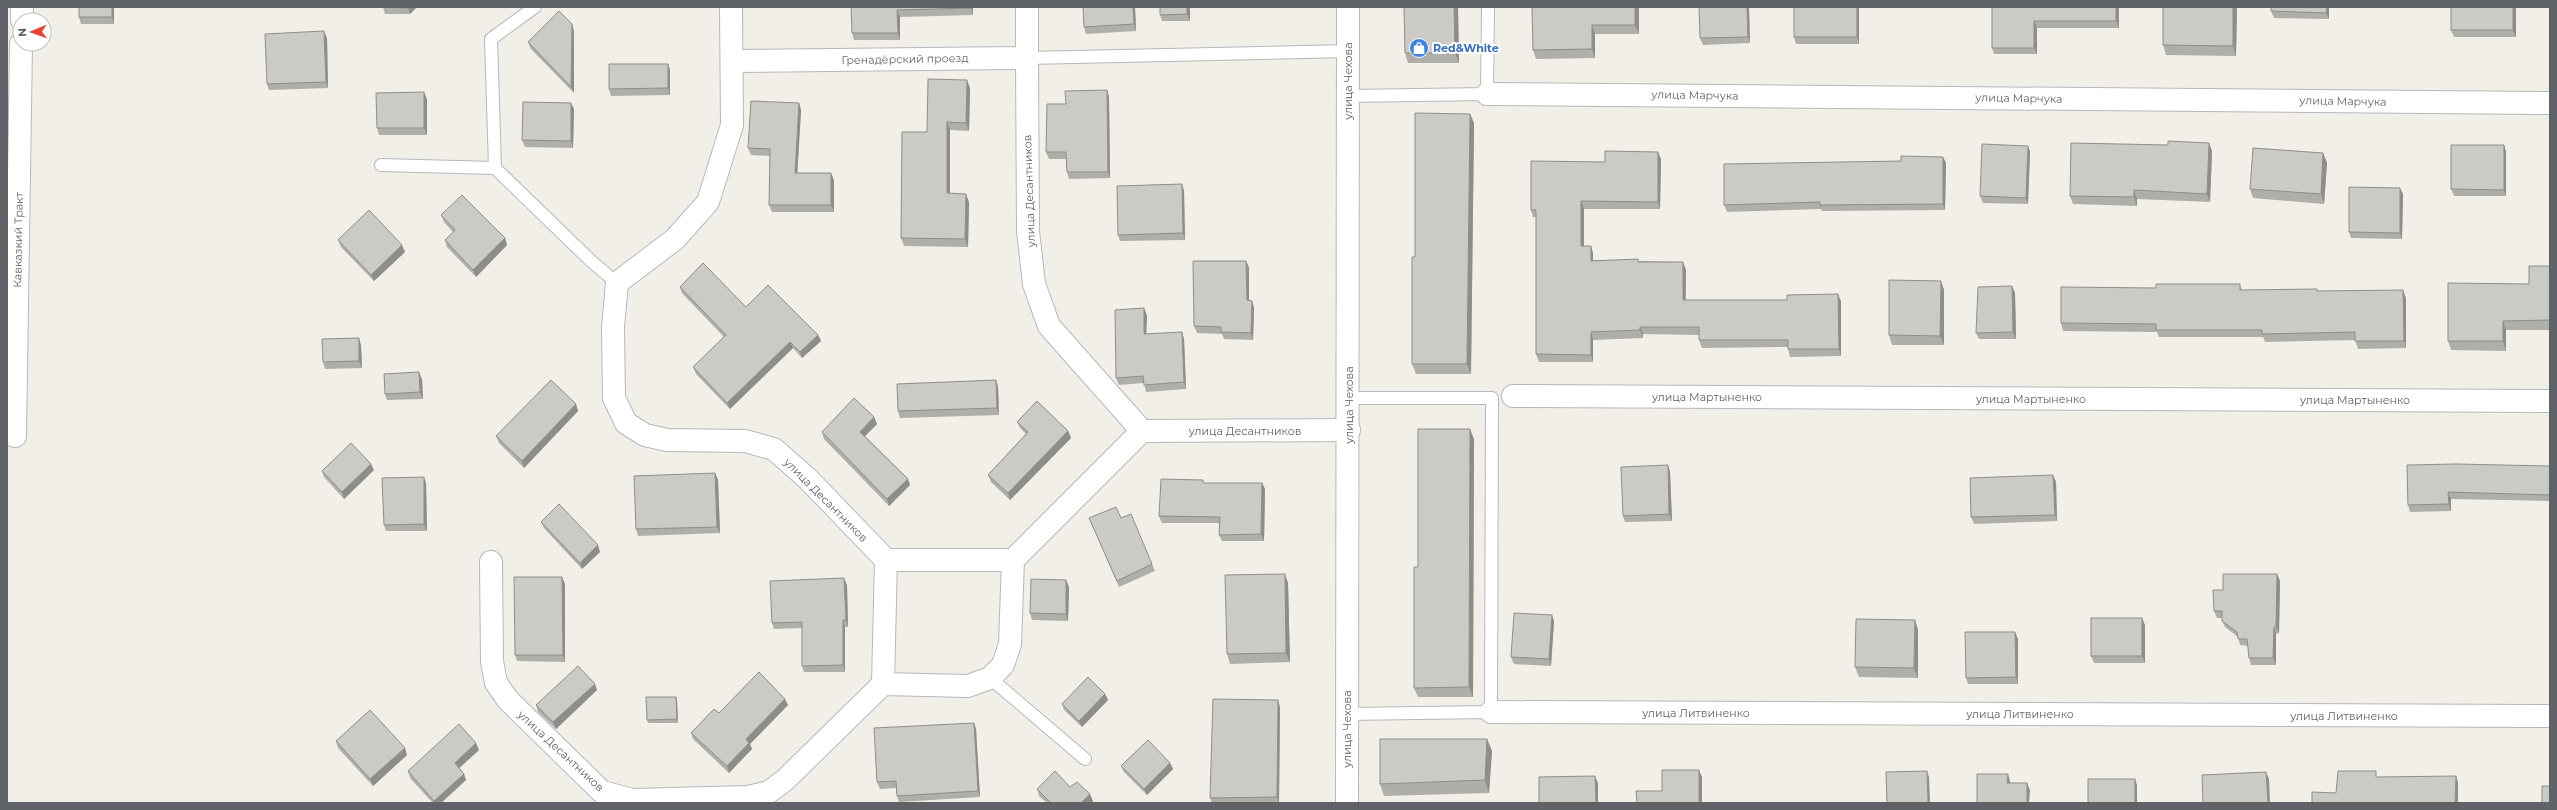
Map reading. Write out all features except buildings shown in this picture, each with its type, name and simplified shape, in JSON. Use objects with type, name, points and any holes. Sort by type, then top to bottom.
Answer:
[{"type":"street","points":[[617,283],[675,238],[708,202],[732,125],[731,7]]},
{"type":"street","points":[[1027,7],[1027,58]]},
{"type":"street","name":"улица Чехова","points":[[1347,803],[1349,430],[1348,7]]},
{"type":"street","name":"Кавказкий Тракт","points":[[15,436],[21,52]]},
{"type":"street","name":"Гренадёрский проезд","points":[[732,61],[1027,58]]},
{"type":"street","name":"улица Десантников","points":[[1027,58],[1028,231],[1034,284],[1049,326],[1142,431],[1349,430]]},
{"type":"street","name":"улица Марчука","points":[[1487,94],[2550,103]]},
{"type":"street","name":"улица Десантников","points":[[617,283],[613,326],[614,398],[626,423],[645,435],[667,440],[745,441],[774,449],[808,479],[886,560]]},
{"type":"street","name":"улица Мартыненко","points":[[1513,396],[2550,402]]},
{"type":"street","points":[[1013,560],[886,560],[883,684],[968,686],[990,678],[1003,665],[1010,644],[1013,560],[1142,431]]},
{"type":"street","name":"улица Десантников","points":[[491,562],[492,662],[496,683],[508,700],[602,792],[633,800],[691,801],[748,797],[769,792],[785,780],[883,684]]},
{"type":"street","name":"улица Литвиненко","points":[[1491,712],[2550,716]]},
{"type":"lane","points":[[495,168],[491,39],[535,7]]},
{"type":"lane","points":[[1348,96],[1487,94],[1488,7]]},
{"type":"lane","points":[[1027,58],[1348,51]]},
{"type":"lane","points":[[381,165],[495,168],[591,261],[617,283]]},
{"type":"lane","points":[[1347,714],[1491,712],[1492,398],[1349,398]]},
{"type":"lane","points":[[990,678],[1085,759]]},
{"type":"place","name":"Red&White","points":[[1419,48]]}]
